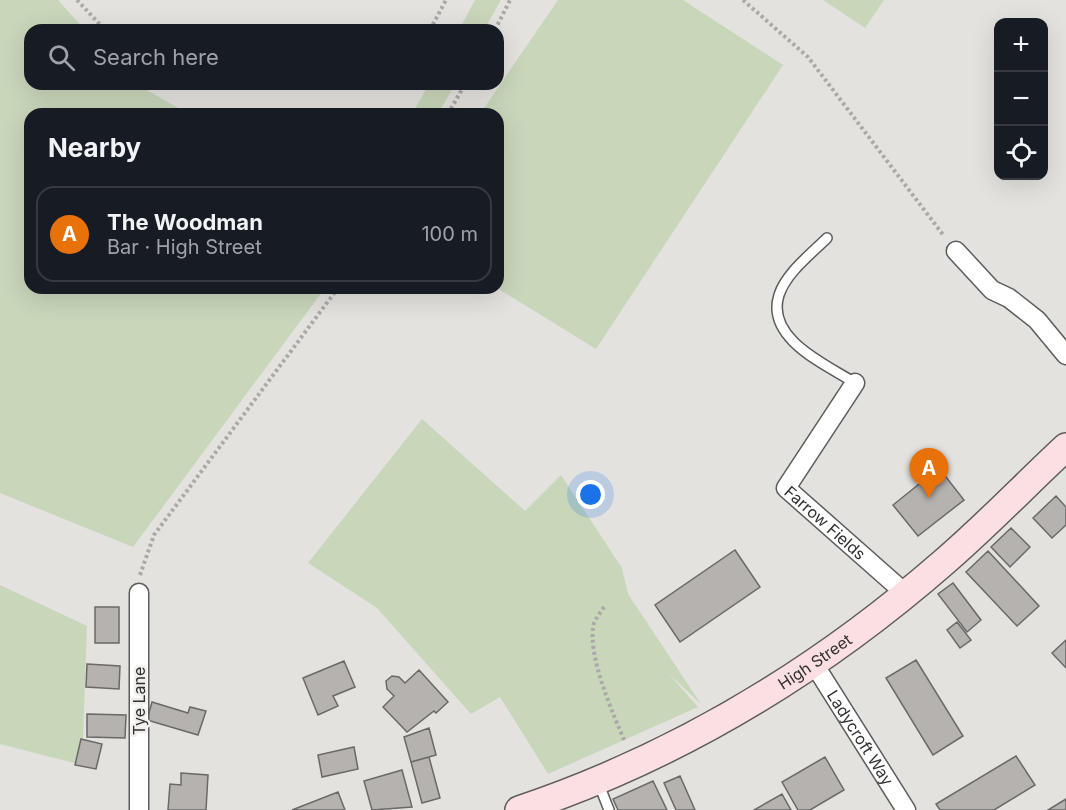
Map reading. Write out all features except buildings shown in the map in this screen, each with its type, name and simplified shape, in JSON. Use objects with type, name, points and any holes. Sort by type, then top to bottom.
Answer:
[{"type":"main road","name":"High Street","points":[[519,810],[597,779],[733,716],[814,664],[906,594],[945,561],[1066,447]]},
{"type":"street","points":[[956,251],[992,290],[1009,298],[1037,320],[1066,355]]},
{"type":"street","name":"Farrow Fields","points":[[855,383],[786,488],[906,594]]},
{"type":"street","name":"Tye Lane","points":[[139,593],[139,810]]},
{"type":"street","name":"Ladycroft Way","points":[[814,664],[906,810]]},
{"type":"lane","points":[[827,238],[796,270],[779,294],[778,308],[786,333],[794,343],[855,383]]},
{"type":"lane","points":[[597,779],[609,810]]},
{"type":"path","points":[[77,0],[99,24]]},
{"type":"path","points":[[433,24],[446,0]]},
{"type":"path","points":[[498,24],[510,0]]},
{"type":"path","points":[[743,0],[808,57],[956,251]]},
{"type":"path","points":[[451,108],[462,90]]},
{"type":"path","points":[[139,593],[140,573],[154,535],[334,294]]},
{"type":"path","points":[[604,607],[594,622],[593,638],[603,687],[633,763]]},
{"type":"green space","points":[[0,0],[58,0],[80,24],[24,24],[24,90],[147,90],[178,108],[24,108],[24,294],[321,294],[133,547],[0,493]]},
{"type":"green space","points":[[475,0],[501,0],[487,24],[462,24]]},
{"type":"green space","points":[[558,0],[683,0],[783,65],[596,349],[504,292],[504,108],[484,108],[496,90],[504,90],[504,79]]},
{"type":"green space","points":[[823,0],[884,0],[865,28]]},
{"type":"green space","points":[[426,90],[452,90],[441,108],[415,108]]},
{"type":"green space","points":[[422,419],[525,511],[561,475],[622,568],[628,594],[701,704],[668,673],[698,707],[548,774],[500,697],[471,714],[377,608],[308,563]]},
{"type":"green space","points":[[0,585],[87,626],[82,765],[0,744]]},
{"type":"place","name":"The Woodman","points":[[929,498]]}]
